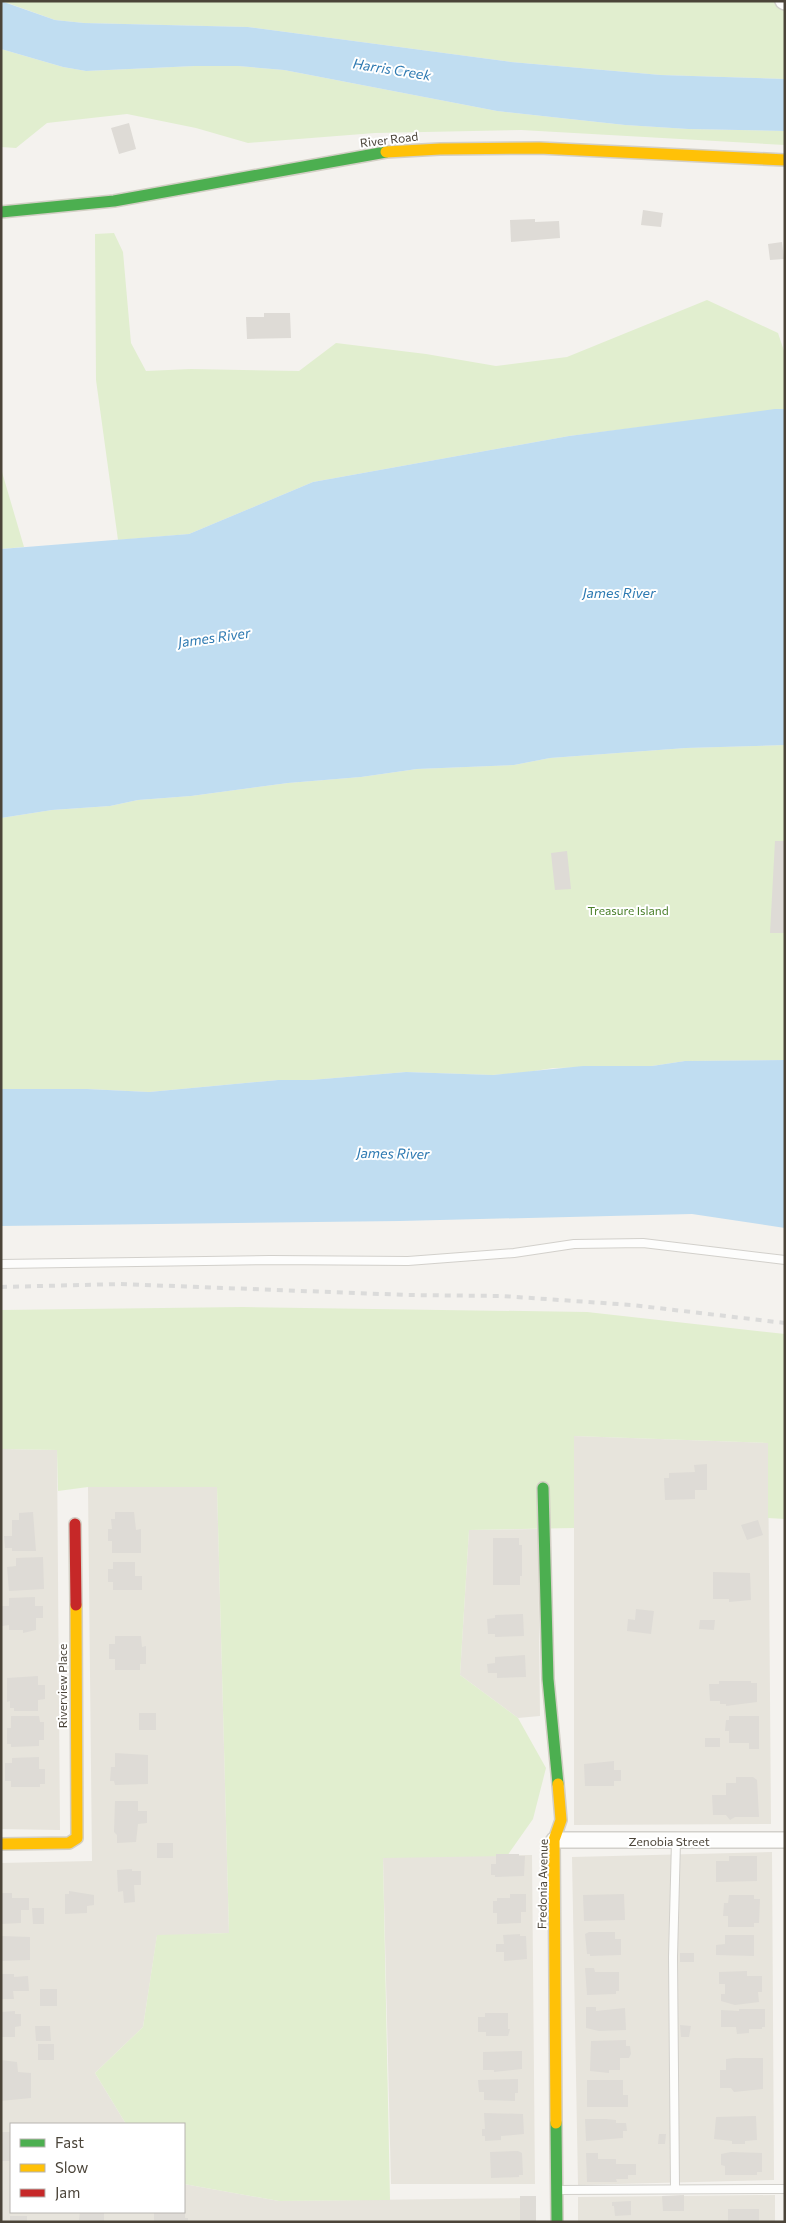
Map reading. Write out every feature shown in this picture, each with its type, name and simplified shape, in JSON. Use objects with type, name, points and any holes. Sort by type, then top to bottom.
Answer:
[{"type":"street","name":"River Road","points":[[1,212],[114,201],[391,151],[437,148],[548,150],[785,160]]},
{"type":"street","name":"Fredonia Avenue","points":[[543,1488],[548,1679],[562,1820],[554,1840],[556,2222]]},
{"type":"street","name":"Riverview Place","points":[[1,1844],[69,1842],[77,1838],[75,1524]]},
{"type":"street","name":"Zenobia Street","points":[[554,1840],[785,1840]]},
{"type":"lane","points":[[1,1264],[270,1260],[408,1261],[514,1253],[574,1244],[643,1244],[785,1260]]},
{"type":"lane","points":[[675,2188],[674,1957],[676,1841]]},
{"type":"lane","points":[[556,2190],[785,2189]]},
{"type":"shaded area","points":[[574,1436],[768,1443],[771,1824],[574,1825]]},
{"type":"shaded area","points":[[1,1449],[57,1450],[60,1830],[1,1829]]},
{"type":"shaded area","points":[[88,1487],[217,1487],[229,1933],[157,1936],[143,2027],[95,2073],[125,2123],[10,2123],[10,2213],[185,2213],[185,2184],[279,2201],[534,2198],[534,2222],[1,2222],[1,1863],[92,1861]]},
{"type":"shaded area","points":[[538,1529],[540,1716],[518,1718],[460,1675],[469,1530]]},
{"type":"shaded area","points":[[772,1852],[774,2180],[578,2185],[572,1857]]},
{"type":"shaded area","points":[[532,1855],[535,2184],[391,2184],[383,1857]]},
{"type":"shaded area","points":[[775,2195],[775,2222],[578,2222],[578,2197]]},
{"type":"green space","points":[[2,1],[785,1],[785,79],[661,75],[511,62],[248,27],[84,23],[55,20]]},
{"type":"green space","points":[[1,49],[63,67],[86,71],[238,66],[284,70],[497,111],[625,125],[688,129],[785,131],[785,145],[521,130],[375,133],[248,143],[196,128],[127,114],[47,123],[16,148],[1,147]]},
{"type":"green space","points":[[114,233],[123,252],[131,343],[146,371],[191,369],[299,371],[336,343],[426,354],[496,366],[567,357],[707,300],[778,333],[785,354],[785,409],[569,436],[313,482],[189,534],[118,540],[96,380],[95,234]]},
{"type":"green space","points":[[1,459],[2,472],[24,547],[1,549]]},
{"type":"green space","name":"Treasure Island","points":[[785,745],[785,1060],[685,1061],[652,1066],[553,1068],[492,1075],[406,1072],[311,1080],[278,1080],[149,1092],[87,1089],[1,1089],[1,818],[52,810],[110,806],[138,800],[191,796],[417,769],[514,765],[550,758],[686,748]]},
{"type":"green space","points":[[243,1307],[587,1312],[785,1334],[785,1519],[768,1518],[768,1443],[574,1436],[574,1528],[469,1530],[460,1675],[518,1718],[546,1768],[533,1819],[507,1856],[383,1858],[390,2200],[279,2201],[185,2184],[185,2123],[125,2123],[95,2073],[143,2027],[157,1935],[229,1933],[217,1487],[88,1487],[58,1491],[57,1450],[1,1449],[1,1310]]},
{"type":"water","name":"Harris Creek","points":[[1,1],[55,20],[84,23],[248,27],[511,62],[661,75],[785,79],[785,131],[688,129],[625,125],[497,111],[284,70],[238,66],[86,71],[63,67],[1,49]]},
{"type":"water","name":"James River","points":[[785,409],[785,745],[686,748],[550,758],[514,765],[417,769],[191,796],[138,800],[110,806],[52,810],[1,818],[1,549],[189,534],[313,482],[569,436]]},
{"type":"water","name":"James River","points":[[785,1060],[785,1228],[692,1214],[400,1221],[1,1226],[1,1089],[87,1089],[149,1092],[278,1080],[311,1080],[406,1072],[493,1075],[583,1066],[652,1066],[685,1061]]},
{"type":"building","points":[[129,123],[136,149],[119,154],[111,128]]},
{"type":"building","points":[[643,210],[663,213],[661,227],[641,225]]},
{"type":"building","points":[[535,219],[535,222],[559,221],[560,238],[511,242],[510,220]]},
{"type":"building","points":[[782,242],[784,259],[770,260],[768,244]]},
{"type":"building","points":[[264,313],[290,313],[291,338],[247,339],[246,317],[264,317]]},
{"type":"building","points":[[775,841],[785,841],[785,933],[770,933]]},
{"type":"building","points":[[567,851],[571,889],[555,890],[551,853]]},
{"type":"building","points":[[707,1464],[707,1490],[695,1490],[695,1499],[665,1500],[664,1478],[669,1478],[669,1473],[695,1472],[694,1465]]},
{"type":"building","points":[[33,1512],[36,1551],[12,1551],[12,1548],[5,1548],[4,1536],[12,1536],[12,1520],[19,1520],[19,1513]]},
{"type":"building","points":[[115,1512],[134,1512],[136,1530],[141,1529],[141,1553],[112,1553],[112,1541],[108,1541],[108,1529],[112,1529],[111,1519],[115,1519]]},
{"type":"building","points":[[758,1520],[763,1535],[747,1540],[741,1525]]},
{"type":"building","points":[[493,1538],[519,1538],[519,1545],[522,1545],[522,1576],[520,1576],[520,1585],[493,1585]]},
{"type":"building","points":[[43,1557],[44,1589],[9,1591],[7,1567],[16,1566],[16,1558]]},
{"type":"building","points":[[113,1562],[135,1562],[135,1576],[142,1576],[142,1590],[113,1590],[113,1582],[108,1582],[108,1569],[113,1569]]},
{"type":"building","points":[[713,1572],[750,1573],[751,1600],[729,1602],[729,1599],[713,1599]]},
{"type":"building","points":[[35,1597],[35,1606],[43,1606],[43,1618],[36,1618],[36,1630],[23,1633],[23,1630],[9,1630],[9,1625],[2,1626],[1,1606],[9,1606],[9,1598]]},
{"type":"building","points":[[636,1609],[654,1611],[651,1634],[627,1631],[628,1619],[635,1620]]},
{"type":"building","points":[[523,1614],[524,1636],[495,1637],[495,1634],[488,1634],[487,1619],[495,1618],[495,1615]]},
{"type":"building","points":[[700,1620],[715,1620],[714,1630],[699,1629]]},
{"type":"building","points":[[115,1636],[141,1636],[142,1647],[146,1646],[146,1664],[140,1664],[140,1670],[115,1670],[115,1659],[109,1659],[109,1644],[115,1644]]},
{"type":"building","points":[[525,1655],[526,1677],[497,1678],[497,1673],[488,1673],[487,1664],[495,1663],[495,1657]]},
{"type":"building","points":[[38,1676],[38,1685],[45,1685],[45,1699],[38,1700],[38,1711],[14,1711],[14,1708],[10,1708],[10,1701],[7,1702],[7,1678]]},
{"type":"building","points":[[719,1681],[751,1681],[751,1683],[757,1683],[757,1702],[726,1706],[726,1704],[720,1704],[720,1701],[710,1701],[709,1684],[719,1684]]},
{"type":"building","points":[[139,1713],[156,1713],[156,1730],[139,1730]]},
{"type":"building","points":[[11,1716],[39,1716],[40,1722],[44,1722],[44,1740],[39,1740],[39,1746],[11,1747],[11,1744],[7,1744],[7,1728],[11,1728]]},
{"type":"building","points":[[729,1716],[759,1716],[759,1749],[749,1749],[749,1743],[729,1743],[729,1731],[725,1731],[726,1720],[729,1720]]},
{"type":"building","points":[[705,1738],[720,1738],[720,1747],[705,1747]]},
{"type":"building","points":[[115,1753],[148,1755],[148,1784],[115,1785],[114,1781],[110,1781],[111,1767],[115,1767]]},
{"type":"building","points":[[39,1757],[39,1769],[45,1769],[45,1784],[40,1784],[40,1787],[11,1787],[11,1781],[5,1781],[5,1763],[12,1763],[12,1758]]},
{"type":"building","points":[[614,1761],[614,1770],[621,1770],[621,1781],[614,1781],[614,1786],[585,1786],[584,1764]]},
{"type":"building","points":[[736,1777],[753,1777],[757,1780],[759,1817],[735,1817],[730,1820],[726,1815],[713,1815],[712,1795],[726,1795],[726,1783],[736,1783]]},
{"type":"building","points":[[115,1801],[138,1801],[138,1811],[147,1811],[147,1823],[138,1824],[136,1842],[117,1843],[117,1835],[114,1832]]},
{"type":"building","points":[[157,1843],[173,1843],[173,1858],[157,1858]]},
{"type":"building","points":[[496,1854],[519,1854],[519,1856],[525,1856],[524,1876],[495,1877],[495,1875],[491,1875],[491,1864],[496,1864]]},
{"type":"building","points":[[729,1856],[757,1856],[757,1881],[716,1882],[716,1861],[729,1861]]},
{"type":"building","points":[[132,1869],[132,1871],[141,1871],[141,1885],[134,1885],[135,1902],[124,1903],[123,1891],[118,1892],[117,1870]]},
{"type":"building","points":[[69,1891],[94,1895],[94,1905],[87,1906],[87,1913],[65,1914],[65,1894],[69,1894]]},
{"type":"building","points":[[1,1893],[12,1893],[12,1898],[29,1898],[29,1910],[21,1910],[21,1923],[1,1924]]},
{"type":"building","points":[[510,1894],[526,1894],[526,1912],[521,1912],[521,1923],[497,1924],[497,1913],[493,1913],[493,1901],[497,1901],[497,1898],[510,1898]]},
{"type":"building","points":[[624,1894],[625,1920],[584,1921],[583,1895]]},
{"type":"building","points":[[729,1895],[754,1895],[754,1899],[760,1899],[759,1923],[754,1923],[754,1927],[728,1927],[728,1916],[723,1916],[724,1903],[728,1903]]},
{"type":"building","points":[[32,1908],[44,1908],[44,1924],[33,1924]]},
{"type":"building","points":[[589,1932],[615,1932],[615,1939],[621,1939],[621,1955],[590,1956],[590,1954],[587,1954],[585,1934]]},
{"type":"building","points":[[520,1934],[520,1936],[526,1936],[527,1959],[504,1961],[504,1952],[496,1952],[496,1944],[504,1944],[503,1935]]},
{"type":"building","points":[[725,1935],[754,1935],[754,1956],[716,1955],[716,1945],[725,1944]]},
{"type":"building","points":[[1,1936],[30,1937],[30,1960],[1,1961]]},
{"type":"building","points":[[680,1953],[694,1953],[694,1962],[680,1962]]},
{"type":"building","points":[[585,1968],[594,1968],[595,1972],[619,1972],[619,1991],[616,1991],[616,1994],[587,1995]]},
{"type":"building","points":[[747,1971],[747,1976],[762,1976],[762,1992],[758,1992],[759,2002],[735,2005],[721,2001],[721,1994],[725,1994],[725,1984],[719,1984],[719,1972]]},
{"type":"building","points":[[1,1974],[14,1974],[14,1977],[28,1976],[29,1991],[13,1991],[14,1999],[1,1999]]},
{"type":"building","points":[[40,1989],[57,1989],[57,2006],[40,2006]]},
{"type":"building","points":[[586,2007],[596,2007],[596,2011],[625,2008],[626,2030],[599,2031],[586,2028]]},
{"type":"building","points":[[739,2009],[765,2009],[765,2027],[762,2027],[762,2029],[749,2029],[749,2033],[737,2034],[736,2027],[721,2027],[721,2010],[739,2011]]},
{"type":"building","points":[[15,2011],[15,2014],[21,2014],[21,2026],[15,2027],[15,2037],[1,2037],[1,2012]]},
{"type":"building","points":[[485,2013],[508,2013],[508,2029],[510,2029],[508,2036],[486,2036],[486,2032],[478,2032],[478,2017],[485,2017]]},
{"type":"building","points":[[680,2025],[691,2026],[689,2037],[681,2037]]},
{"type":"building","points":[[35,2026],[50,2026],[51,2041],[36,2041]]},
{"type":"building","points":[[626,2040],[626,2046],[630,2046],[631,2054],[629,2058],[620,2058],[620,2070],[609,2070],[609,2073],[590,2071],[591,2041]]},
{"type":"building","points":[[38,2044],[54,2044],[54,2060],[38,2060]]},
{"type":"building","points":[[522,2051],[522,2069],[494,2072],[494,2070],[483,2070],[483,2052]]},
{"type":"building","points":[[763,2058],[763,2089],[734,2092],[731,2088],[720,2088],[720,2070],[726,2070],[726,2059]]},
{"type":"building","points":[[1,2060],[17,2062],[18,2072],[31,2073],[31,2098],[1,2101]]},
{"type":"building","points":[[518,2079],[518,2093],[515,2093],[515,2101],[484,2100],[484,2092],[479,2092],[478,2080]]},
{"type":"building","points":[[587,2080],[623,2080],[623,2095],[628,2095],[628,2107],[587,2107]]},
{"type":"building","points":[[484,2113],[523,2114],[524,2134],[501,2136],[501,2140],[485,2141],[485,2136],[482,2136],[482,2129],[485,2129]]},
{"type":"building","points":[[756,2116],[757,2140],[745,2141],[745,2144],[732,2144],[732,2141],[714,2139],[716,2117]]},
{"type":"building","points":[[585,2119],[616,2120],[616,2123],[626,2123],[627,2131],[623,2131],[623,2138],[586,2141]]},
{"type":"building","points":[[1,2132],[10,2132],[10,2161],[1,2161]]},
{"type":"building","points":[[659,2134],[666,2134],[665,2144],[658,2144]]},
{"type":"building","points":[[518,2151],[522,2153],[523,2175],[519,2175],[519,2177],[491,2178],[490,2152]]},
{"type":"building","points":[[731,2152],[762,2153],[762,2172],[757,2172],[757,2175],[725,2175],[725,2166],[721,2165],[721,2154]]},
{"type":"building","points":[[586,2153],[598,2153],[598,2159],[616,2159],[616,2164],[636,2164],[636,2175],[628,2175],[628,2179],[616,2179],[617,2182],[587,2182]]},
{"type":"building","points":[[684,2195],[684,2211],[663,2211],[662,2196]]},
{"type":"building","points":[[520,2196],[536,2196],[536,2222],[520,2222]]},
{"type":"building","points":[[631,2201],[631,2215],[615,2216],[612,2202]]},
{"type":"building","points":[[728,2209],[759,2209],[759,2222],[728,2222]]},
{"type":"building","points":[[80,2213],[104,2213],[104,2221],[79,2220]]},
{"type":"building","points":[[154,2213],[185,2213],[185,2218],[188,2218],[188,2222],[154,2221]]},
{"type":"building","points":[[10,2216],[27,2216],[27,2222],[10,2222]]},
{"type":"railway","points":[[1,1287],[120,1284],[408,1295],[502,1296],[632,1305],[785,1323]]},
{"type":"traffic: fast","points":[[1,212],[114,201],[386,152]]},
{"type":"traffic: fast","points":[[543,1488],[548,1679],[558,1784]]},
{"type":"traffic: fast","points":[[556,2123],[557,2222]]},
{"type":"traffic: slow","points":[[386,152],[440,149],[539,148],[785,160]]},
{"type":"traffic: slow","points":[[1,1844],[69,1843],[77,1838],[76,1605]]},
{"type":"traffic: slow","points":[[556,2123],[554,1840],[561,1820],[558,1784]]},
{"type":"traffic: jam","points":[[75,1524],[76,1605]]}]
